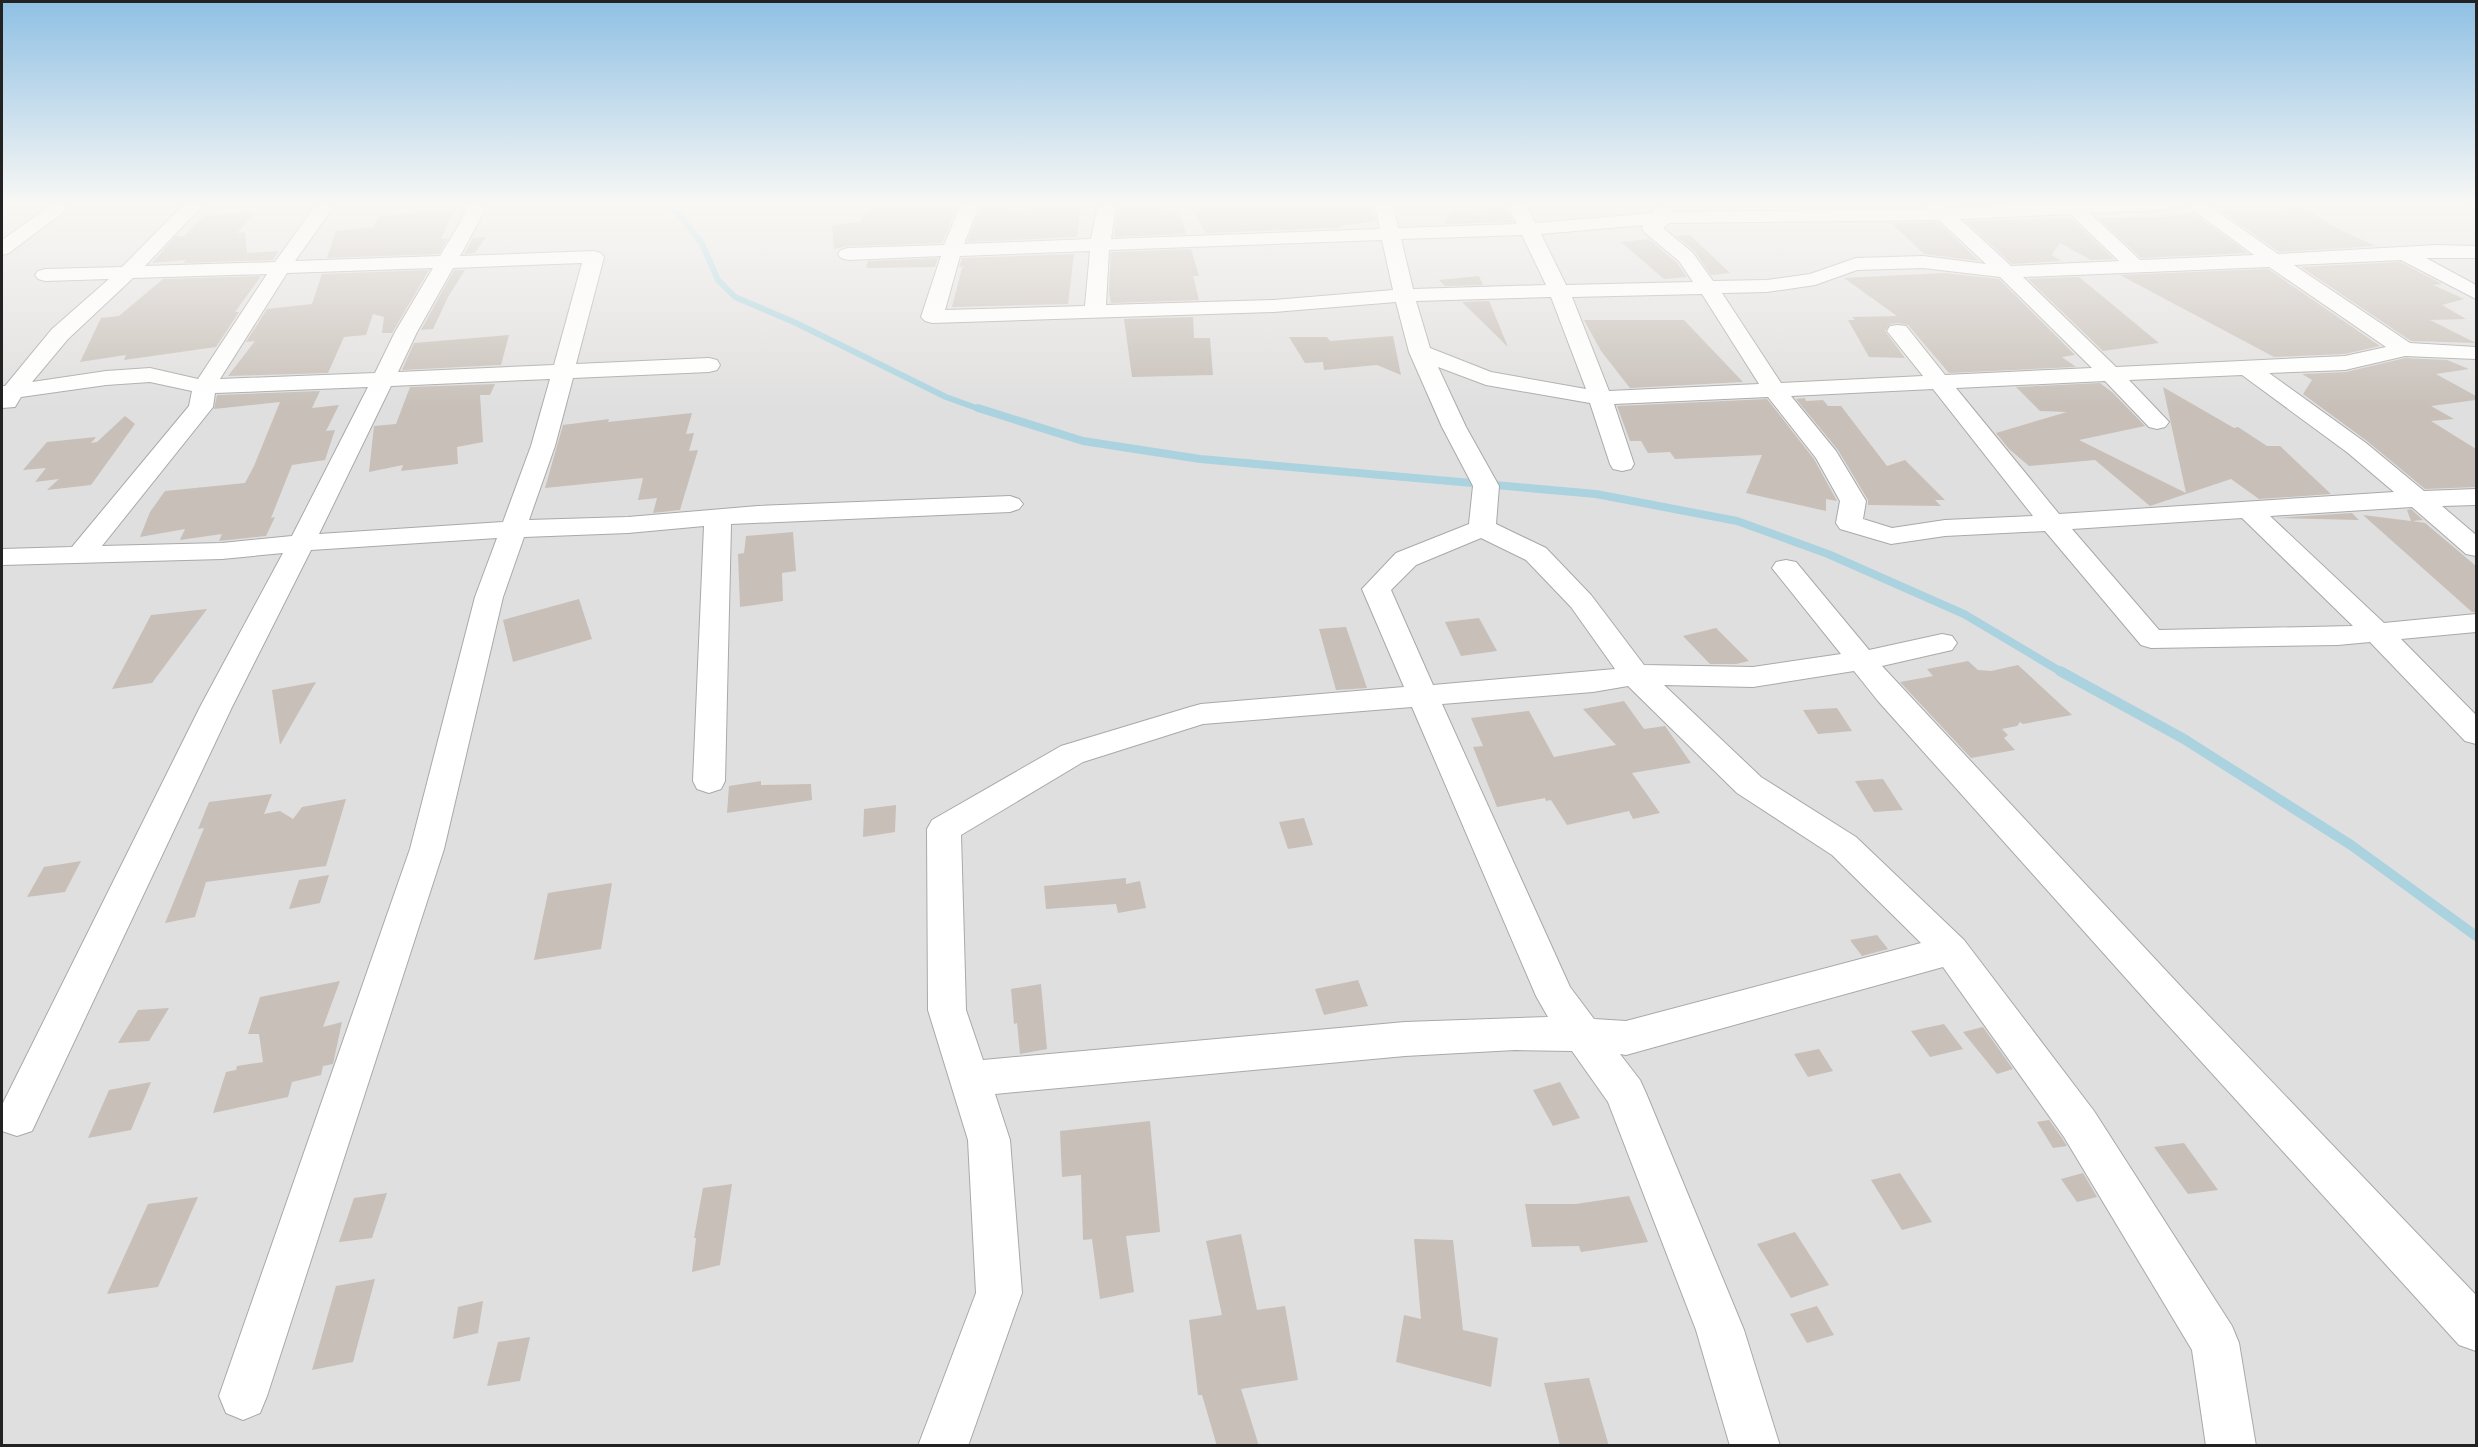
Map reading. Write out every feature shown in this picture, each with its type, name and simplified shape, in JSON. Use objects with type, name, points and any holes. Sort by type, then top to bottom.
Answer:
[{"type":"street","points":[[45,275],[113,273]]},
{"type":"street","points":[[2,413],[7,393],[60,334],[127,273]]},
{"type":"street","points":[[81,554],[201,407],[204,387],[277,273]]},
{"type":"street","points":[[17,1118],[216,707],[302,543],[406,332],[440,273]]},
{"type":"street","points":[[243,1396],[427,849],[489,597],[543,446],[590,273]]},
{"type":"street","points":[[946,273],[932,317],[1274,306],[1404,295],[1767,286],[1815,279],[1833,273]]},
{"type":"street","points":[[1095,312],[1098,273]]},
{"type":"street","points":[[1399,273],[1420,352],[1454,427],[1486,486],[1482,528]]},
{"type":"street","points":[[1550,273],[1600,398],[1622,464]]},
{"type":"street","points":[[1696,273],[1740,334],[1775,391],[1827,456],[1853,501],[1848,523],[1891,536],[1945,528],[2158,517],[2363,501],[2476,497]]},
{"type":"street","points":[[2006,273],[2067,329],[2157,422]]},
{"type":"street","points":[[2292,273],[2404,349]]},
{"type":"street","points":[[2439,273],[2476,293]]},
{"type":"street","points":[[1898,331],[2050,521],[2151,639],[2338,636],[2476,623]]},
{"type":"street","points":[[1420,352],[1486,378],[1600,398],[2345,363],[2404,349],[2476,353]]},
{"type":"street","points":[[7,393],[105,378],[150,375],[204,387],[709,364]]},
{"type":"street","points":[[2246,368],[2357,448],[2476,548]]},
{"type":"street","points":[[2,557],[222,551],[302,543],[513,529],[1010,504]]},
{"type":"street","points":[[2248,510],[2378,633],[2476,733]]},
{"type":"street","points":[[709,781],[718,518]]},
{"type":"street","points":[[1755,1446],[1720,1330],[1625,1092],[1555,996],[1376,589],[1406,560],[1482,528],[1536,554],[1581,601],[1635,675],[1749,785],[1844,846],[1951,950],[2079,1124],[2215,1343],[2231,1446]]},
{"type":"street","points":[[1786,568],[1889,694],[2171,1002],[2476,1328]]},
{"type":"street","points":[[943,1446],[999,1293],[989,1140],[947,1010],[944,829],[1072,754],[1201,714],[1593,682],[1635,675],[1753,677],[1862,661],[1942,643]]},
{"type":"street","points":[[969,1079],[1485,1032],[1582,1033],[1626,1038],[1951,950]]},
{"type":"shaded area","points":[[2,273],[2476,273],[2476,1445],[2,1445]]},
{"type":"building","points":[[428,273],[392,333],[382,333],[384,317],[373,314],[366,335],[344,337],[328,373],[228,376],[255,341],[246,342],[267,309],[312,304],[322,274]]},
{"type":"building","points":[[453,273],[463,273],[448,297],[433,329],[421,330]]},
{"type":"building","points":[[961,273],[1072,273],[1068,304],[952,307]]},
{"type":"building","points":[[1110,273],[1198,273],[1199,276],[1193,276],[1199,300],[1111,303]]},
{"type":"building","points":[[1656,273],[1684,273],[1687,277],[1664,279]]},
{"type":"building","points":[[1709,273],[1730,273],[1711,275]]},
{"type":"building","points":[[1944,273],[1999,279],[2075,355],[2062,357],[2076,367],[1949,373],[1908,325],[1898,323],[1890,324],[1885,331],[1905,358],[1869,357],[1848,320],[1855,320],[1852,317],[1897,316],[1844,278]]},
{"type":"building","points":[[2273,273],[2380,346],[2345,354],[2274,357],[2120,275]]},
{"type":"building","points":[[2309,273],[2420,273],[2442,284],[2433,285],[2464,299],[2442,305],[2466,319],[2430,320],[2476,343],[2411,341]]},
{"type":"building","points":[[261,276],[235,312],[239,312],[216,347],[124,360],[126,355],[80,362],[101,318],[119,316],[163,279]]},
{"type":"building","points":[[1479,276],[1483,285],[1445,286],[1439,280]]},
{"type":"building","points":[[2079,277],[2159,343],[2103,351],[2028,279]]},
{"type":"building","points":[[1489,301],[1508,347],[1462,302]]},
{"type":"building","points":[[1193,317],[1194,338],[1210,338],[1213,375],[1132,377],[1124,319]]},
{"type":"building","points":[[1584,320],[1684,320],[1743,382],[1630,388],[1601,351]]},
{"type":"building","points":[[509,335],[501,365],[402,370],[414,343]]},
{"type":"building","points":[[1393,336],[1401,375],[1377,365],[1324,370],[1323,362],[1305,363],[1289,337],[1327,337],[1330,341]]},
{"type":"building","points":[[2405,358],[2447,360],[2469,369],[2436,374],[2476,396],[2476,400],[2431,406],[2454,419],[2431,421],[2476,449],[2476,487],[2425,489],[2367,441],[2303,394],[2312,380],[2302,374],[2346,372]]},
{"type":"building","points":[[2100,383],[2145,426],[2079,440],[2186,493],[2163,387],[2234,428],[2238,427],[2267,446],[2280,446],[2331,494],[2259,499],[2231,479],[2150,506],[2095,460],[2029,466],[2009,449],[1996,433],[2067,412],[2040,411],[2016,387]]},
{"type":"building","points":[[495,384],[490,395],[480,395],[483,442],[457,447],[458,464],[401,471],[403,465],[369,472],[374,426],[396,424],[410,387]]},
{"type":"building","points":[[320,391],[312,408],[339,405],[326,431],[335,430],[325,460],[292,465],[271,518],[275,517],[266,536],[219,541],[222,534],[180,540],[185,529],[140,537],[150,512],[165,491],[245,483],[280,402],[214,409],[217,395]]},
{"type":"building","points":[[1805,398],[1806,401],[1823,400],[1828,406],[1841,406],[1887,466],[1905,460],[1945,500],[1935,500],[1941,506],[1868,505],[1868,500],[1838,450],[1796,399]]},
{"type":"building","points":[[1767,399],[1814,459],[1837,501],[1826,499],[1826,511],[1746,493],[1762,455],[1675,459],[1670,452],[1648,453],[1641,441],[1630,441],[1617,406]]},
{"type":"building","points":[[692,413],[686,434],[694,433],[689,451],[698,450],[680,510],[653,513],[657,498],[638,500],[643,478],[545,488],[563,425]]},
{"type":"building","points":[[125,416],[135,424],[91,485],[47,490],[59,479],[35,482],[46,468],[23,470],[47,442],[96,437],[91,443],[97,442]]},
{"type":"building","points":[[2411,509],[2423,520],[2412,521],[2425,523],[2476,566],[2476,612],[2472,612],[2363,515],[2411,521],[2407,510]]},
{"type":"building","points":[[2352,513],[2359,520],[2275,518]]},
{"type":"building","points":[[793,532],[796,571],[782,573],[783,601],[740,607],[738,554],[744,553],[746,536]]},
{"type":"building","points":[[579,599],[592,639],[513,662],[503,620]]},
{"type":"building","points":[[207,609],[152,683],[112,689],[151,615]]},
{"type":"building","points":[[1479,618],[1497,651],[1461,656],[1445,622]]},
{"type":"building","points":[[1346,627],[1367,688],[1336,690],[1319,629]]},
{"type":"building","points":[[1716,628],[1749,661],[1736,664],[1710,664],[1683,636]]},
{"type":"building","points":[[1968,661],[1978,670],[1991,671],[2018,665],[2072,715],[2023,724],[2020,722],[2017,726],[2002,729],[2008,735],[2004,738],[2015,750],[1971,758],[1900,682],[1933,676],[1927,669]]},
{"type":"building","points":[[316,682],[280,745],[272,690]]},
{"type":"building","points":[[1624,701],[1644,729],[1665,726],[1691,763],[1632,773],[1660,813],[1633,819],[1629,811],[1567,825],[1551,800],[1546,801],[1545,798],[1497,807],[1473,747],[1483,746],[1471,718],[1529,711],[1554,757],[1616,745],[1583,709]]},
{"type":"building","points":[[1837,708],[1852,731],[1818,734],[1803,710]]},
{"type":"building","points":[[1883,779],[1903,810],[1874,812],[1855,781]]},
{"type":"building","points":[[761,781],[761,785],[811,784],[812,800],[727,813],[729,786]]},
{"type":"building","points":[[272,794],[264,814],[280,811],[293,819],[302,807],[346,799],[326,866],[206,882],[195,917],[165,923],[204,828],[198,829],[209,802]]},
{"type":"building","points":[[896,805],[895,832],[863,837],[864,809]]},
{"type":"building","points":[[1304,818],[1313,845],[1288,849],[1279,822]]},
{"type":"building","points":[[81,861],[65,892],[27,897],[44,867]]},
{"type":"building","points":[[329,875],[320,903],[289,909],[299,880]]},
{"type":"building","points":[[1126,878],[1126,884],[1140,881],[1146,908],[1118,913],[1116,904],[1046,909],[1044,886]]},
{"type":"building","points":[[612,883],[601,949],[534,960],[548,893]]},
{"type":"building","points":[[1877,935],[1888,949],[1862,956],[1850,940]]},
{"type":"building","points":[[1358,980],[1368,1006],[1324,1015],[1315,989]]},
{"type":"building","points":[[340,981],[323,1027],[342,1022],[333,1064],[323,1066],[321,1075],[292,1082],[288,1097],[213,1113],[226,1072],[236,1070],[237,1066],[263,1062],[259,1034],[248,1034],[260,997]]},
{"type":"building","points":[[1041,984],[1047,1049],[1020,1054],[1017,1023],[1014,1024],[1011,989]]},
{"type":"building","points":[[169,1008],[149,1041],[118,1043],[138,1010]]},
{"type":"building","points":[[1944,1024],[1963,1049],[1930,1057],[1911,1031]]},
{"type":"building","points":[[1983,1027],[2013,1069],[1997,1074],[1963,1032]]},
{"type":"building","points":[[1819,1049],[1833,1071],[1808,1077],[1794,1054]]},
{"type":"building","points":[[151,1082],[131,1130],[88,1138],[109,1090]]},
{"type":"building","points":[[1560,1082],[1580,1118],[1553,1126],[1533,1090]]},
{"type":"building","points":[[2049,1120],[2067,1146],[2053,1148],[2037,1122]]},
{"type":"building","points":[[1150,1121],[1160,1232],[1126,1236],[1134,1292],[1100,1299],[1092,1239],[1083,1240],[1081,1175],[1062,1177],[1060,1131]]},
{"type":"building","points":[[2184,1143],[2218,1190],[2188,1194],[2154,1147]]},
{"type":"building","points":[[1900,1173],[1932,1222],[1902,1230],[1871,1180]]},
{"type":"building","points":[[2083,1173],[2097,1197],[2077,1202],[2061,1179]]},
{"type":"building","points":[[732,1184],[720,1265],[692,1272],[696,1238],[694,1238],[703,1188]]},
{"type":"building","points":[[387,1193],[372,1238],[339,1242],[354,1198]]},
{"type":"building","points":[[1629,1196],[1648,1242],[1581,1252],[1579,1246],[1532,1247],[1525,1204],[1576,1204]]},
{"type":"building","points":[[198,1197],[158,1287],[107,1294],[148,1204]]},
{"type":"building","points":[[1795,1232],[1829,1285],[1791,1298],[1757,1244]]},
{"type":"building","points":[[1241,1234],[1257,1310],[1285,1306],[1298,1380],[1241,1389],[1259,1446],[1217,1446],[1202,1395],[1198,1395],[1189,1320],[1222,1315],[1206,1241]]},
{"type":"building","points":[[1414,1239],[1453,1240],[1463,1330],[1498,1338],[1491,1387],[1396,1362],[1404,1315],[1421,1319]]},
{"type":"building","points":[[375,1279],[353,1362],[312,1370],[336,1286]]},
{"type":"building","points":[[483,1301],[478,1333],[453,1339],[458,1307]]},
{"type":"building","points":[[1817,1306],[1834,1335],[1807,1343],[1790,1314]]},
{"type":"building","points":[[530,1337],[520,1381],[487,1386],[498,1342]]},
{"type":"building","points":[[1589,1378],[1609,1446],[1560,1446],[1544,1383]]},
{"type":"waterway","points":[[715,273],[718,280],[735,297],[796,323],[946,397],[982,410]]},
{"type":"waterway","points":[[978,408],[1083,441],[1200,459],[1596,494],[1737,521],[1828,554],[1964,614],[2063,673]]},
{"type":"waterway","points":[[2060,671],[2184,739],[2351,845],[2476,936]]}]
